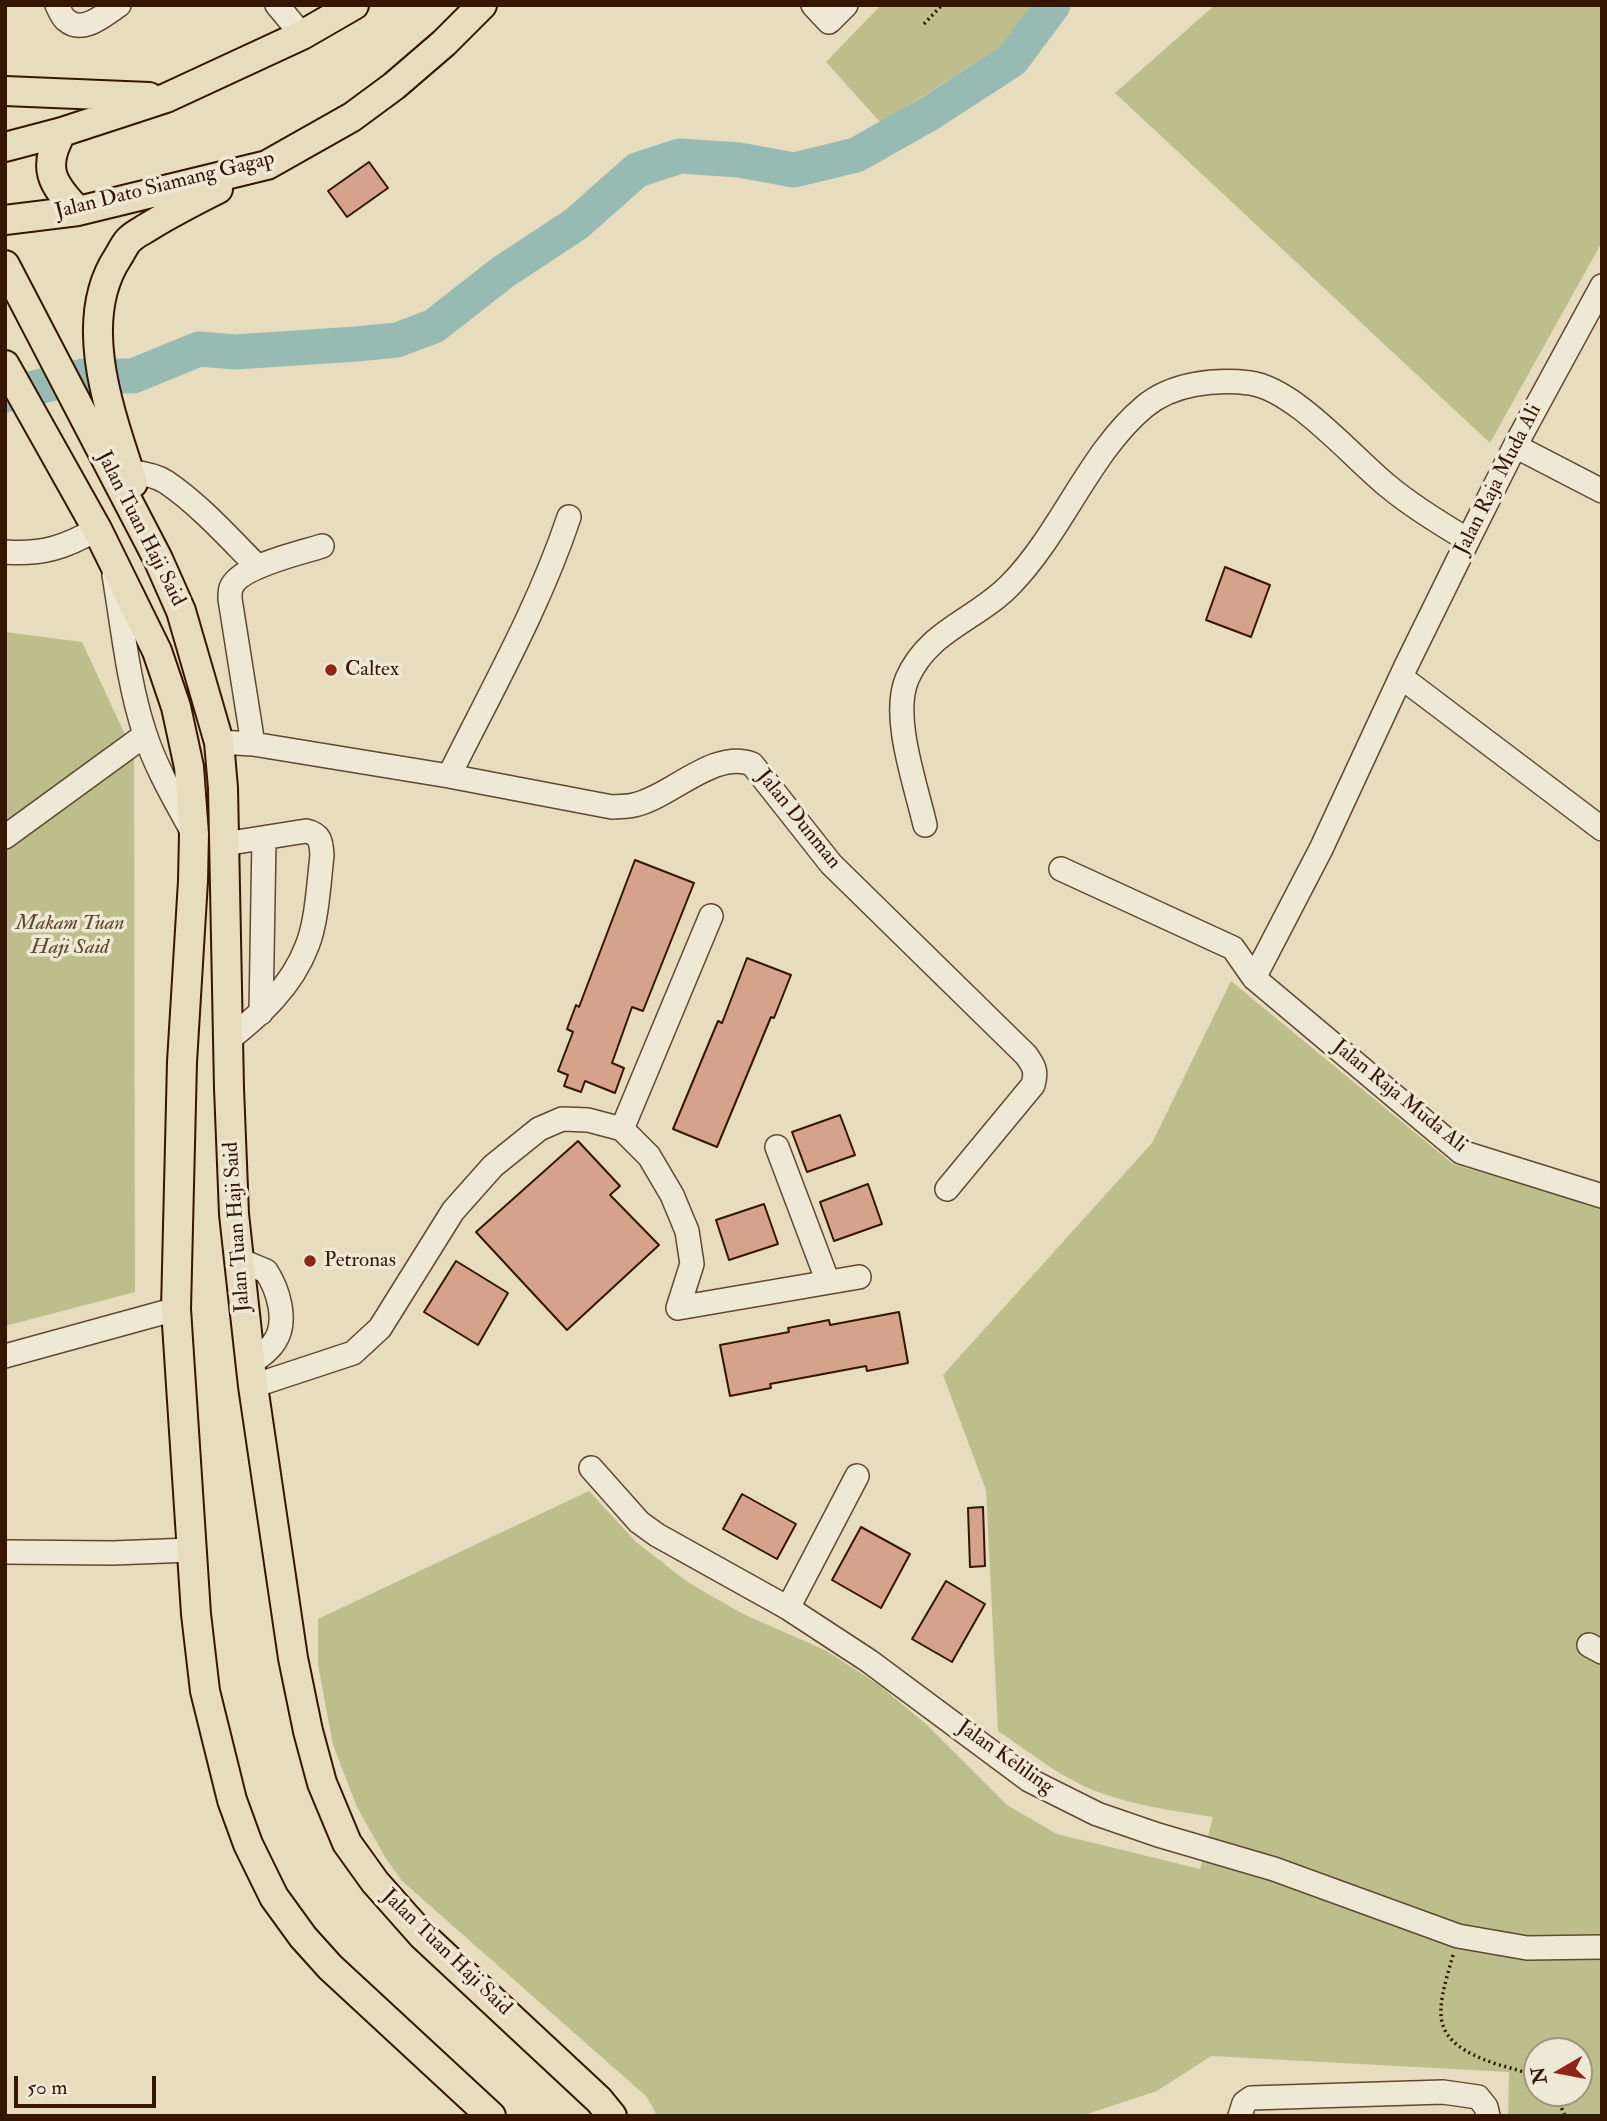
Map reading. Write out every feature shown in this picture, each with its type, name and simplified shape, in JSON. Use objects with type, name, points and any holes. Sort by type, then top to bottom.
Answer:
[{"type":"main road","points":[[5,147],[62,132],[166,97],[302,35],[354,5]]},
{"type":"main road","name":"Jalan Dato Siamang Gagap","points":[[5,220],[78,211],[267,165],[352,117],[394,86],[444,43],[482,5]]},
{"type":"main road","points":[[5,91],[166,97]]},
{"type":"main road","points":[[62,132],[52,149],[50,167],[54,184],[78,211]]},
{"type":"main road","points":[[158,559],[110,411],[97,327],[100,296],[111,267],[130,238],[172,212],[267,165]]},
{"type":"main road","name":"Jalan Tuan Haji Said","points":[[5,265],[158,559],[181,611],[219,742],[223,788],[234,1214],[252,1375],[293,1658],[307,1731],[322,1783],[347,1843],[374,1882],[422,1935],[599,2100],[612,2116]]},
{"type":"main road","name":"Jalan Tuan Haji Said","points":[[5,365],[97,529],[158,651],[176,707],[189,767],[194,834],[193,881],[181,1102],[176,1309],[190,1550],[205,1691],[221,1760],[248,1844],[274,1897],[303,1937],[330,1967],[491,2116]]},
{"type":"street","points":[[57,5],[66,20],[80,26],[94,22],[119,5]]},
{"type":"street","points":[[277,5],[302,35]]},
{"type":"street","points":[[821,13],[846,5]]},
{"type":"street","name":"Jalan Raja Muda Ali","points":[[1254,978],[1321,849],[1401,677],[1515,446],[1602,286]]},
{"type":"street","points":[[926,824],[902,713],[906,682],[918,658],[943,632],[1002,594],[1026,569],[1119,431],[1146,405],[1182,387],[1218,381],[1253,383],[1282,395],[1389,487],[1434,520],[1468,540]]},
{"type":"street","points":[[1515,446],[1602,491]]},
{"type":"street","points":[[130,472],[147,474],[164,481],[258,567]]},
{"type":"street","points":[[449,776],[526,622],[557,554],[569,517]]},
{"type":"street","points":[[5,552],[45,551],[70,545],[97,529]]},
{"type":"street","points":[[253,744],[230,599],[231,586],[241,576],[258,567],[322,546]]},
{"type":"street","points":[[110,555],[133,688],[145,735],[163,778],[194,834]]},
{"type":"street","points":[[1401,677],[1602,829]]},
{"type":"street","points":[[5,837],[145,735]]},
{"type":"street","name":"Jalan Dunman","points":[[219,742],[253,744],[449,776],[612,807],[634,806],[652,799],[727,761],[741,760],[752,764],[831,864],[1026,1055],[1034,1066],[1032,1085],[947,1189]]},
{"type":"street","points":[[224,844],[306,831],[315,833],[320,840],[322,855],[308,944],[293,974],[261,1013],[228,1040]]},
{"type":"street","points":[[261,1013],[264,838]]},
{"type":"street","name":"Jalan Raja Muda Ali","points":[[1061,869],[1233,947],[1254,978],[1461,1152],[1602,1196]]},
{"type":"street","points":[[622,1129],[711,916]]},
{"type":"street","points":[[252,1375],[353,1353],[380,1328],[453,1211],[493,1166],[539,1129],[562,1119],[588,1120],[622,1129],[649,1156],[672,1195],[687,1231],[692,1264],[678,1308],[859,1277]]},
{"type":"street","points":[[777,1147],[828,1282]]},
{"type":"street","points":[[5,1356],[176,1309]]},
{"type":"street","name":"Jalan Keliling","points":[[591,1468],[639,1522],[657,1535],[788,1608],[869,1661],[1029,1780],[1097,1814],[1275,1869],[1458,1936],[1527,1948],[1602,1947]]},
{"type":"street","points":[[788,1608],[857,1476]]},
{"type":"street","points":[[5,1552],[113,1553],[190,1550]]},
{"type":"street","points":[[1240,2116],[1244,2103],[1251,2098],[1443,2092],[1478,2097],[1486,2107],[1488,2116]]},
{"type":"path","points":[[924,24],[942,5]]},
{"type":"path","points":[[1458,1936],[1440,2001],[1440,2017],[1446,2032],[1457,2046],[1523,2074]]},
{"type":"green space","points":[[881,5],[1038,5],[1011,40],[881,123],[826,62]]},
{"type":"green space","points":[[1215,5],[1602,5],[1602,242],[1490,443],[1115,93]]},
{"type":"green space","name":"Makam Tuan Haji Said","points":[[5,632],[82,642],[134,754],[135,1292],[5,1326]]},
{"type":"green space","points":[[1231,981],[1453,1164],[1597,1206],[1602,1210],[1602,2116],[1508,2116],[1509,2072],[1211,2056],[1157,2091],[1081,2116],[657,2116],[647,2097],[402,1881],[357,1807],[333,1745],[318,1665],[318,1619],[589,1491],[636,1542],[689,1583],[743,1614],[825,1650],[879,1685],[927,1725],[1007,1805],[1057,1834],[1200,1869],[1213,1817],[1142,1805],[1087,1787],[1060,1773],[998,1731],[986,1490],[943,1375],[1152,1143]]},
{"type":"building","points":[[369,162],[388,188],[347,217],[328,191]]},
{"type":"building","points":[[1225,567],[1270,585],[1251,637],[1206,620]]},
{"type":"building","points":[[635,860],[694,883],[643,1011],[632,1007],[612,1063],[624,1068],[615,1093],[585,1081],[581,1092],[564,1086],[568,1075],[558,1071],[573,1032],[567,1029],[576,1005],[579,1007]]},
{"type":"building","points":[[747,958],[791,975],[717,1147],[673,1129],[718,1021],[722,1023]]},
{"type":"building","points":[[840,1115],[855,1155],[807,1172],[792,1132]]},
{"type":"building","points":[[578,1141],[620,1186],[610,1195],[659,1245],[567,1330],[476,1232]]},
{"type":"building","points":[[868,1184],[882,1224],[834,1241],[820,1202]]},
{"type":"building","points":[[764,1204],[778,1244],[729,1260],[716,1220]]},
{"type":"building","points":[[456,1261],[508,1293],[478,1345],[424,1312]]},
{"type":"building","points":[[899,1312],[908,1363],[867,1371],[866,1366],[770,1384],[771,1388],[730,1396],[720,1345],[789,1332],[788,1328],[829,1320],[830,1325]]},
{"type":"building","points":[[742,1494],[796,1524],[777,1559],[723,1529]]},
{"type":"building","points":[[983,1507],[985,1566],[970,1567],[968,1508]]},
{"type":"building","points":[[861,1527],[910,1554],[881,1608],[832,1580]]},
{"type":"building","points":[[946,1581],[985,1604],[952,1662],[912,1639]]},
{"type":"waterway","points":[[5,395],[83,376],[133,376],[199,349],[235,352],[397,340],[434,326],[503,272],[576,224],[637,170],[680,156],[739,160],[794,170],[856,155],[927,115],[1012,60],[1053,5]]},
{"type":"place","name":"Caltex","points":[[331,670]]},
{"type":"place","name":"Petronas","points":[[310,1261]]}]
